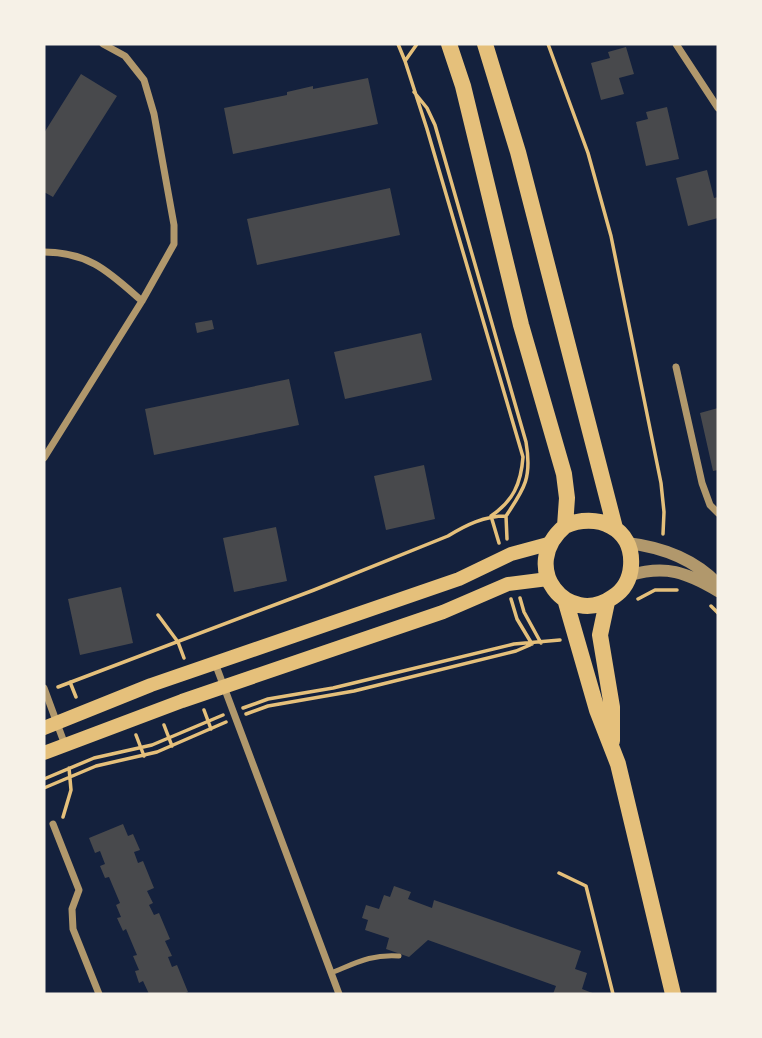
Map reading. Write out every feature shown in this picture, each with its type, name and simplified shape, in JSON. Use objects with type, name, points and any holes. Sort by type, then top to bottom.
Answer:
[{"type":"main road","points":[[449,44],[463,86],[521,325],[564,474],[567,498],[565,526]]},
{"type":"main road","points":[[485,44],[518,152],[615,528],[631,553],[630,575],[617,595],[607,602],[585,606],[565,599],[548,579],[545,556],[548,544],[555,534],[577,520],[590,519],[615,528]]},
{"type":"main road","points":[[50,726],[151,685],[459,579],[511,554],[548,544]]},
{"type":"main road","points":[[44,753],[223,686],[443,612],[508,584],[548,579]]},
{"type":"main road","points":[[565,599],[597,710],[612,744],[673,994]]},
{"type":"main road","points":[[607,602],[600,635],[612,707],[612,744]]},
{"type":"street","points":[[44,458],[142,301],[174,244],[174,225],[154,114],[144,80],[125,56],[103,44]]},
{"type":"street","points":[[676,44],[718,108]]},
{"type":"street","points":[[44,252],[80,256],[91,261],[142,301]]},
{"type":"street","points":[[677,367],[702,483],[710,505],[718,513]]},
{"type":"street","points":[[627,543],[662,549],[682,557],[708,573],[718,584]]},
{"type":"street","points":[[630,575],[666,570],[691,577],[718,591]]},
{"type":"street","points":[[215,663],[339,994]]},
{"type":"street","points":[[44,688],[50,726],[65,745]]},
{"type":"street","points":[[53,824],[79,890],[72,909],[73,929],[99,994]]},
{"type":"lane","points":[[331,973],[366,958],[399,956]]},
{"type":"path","points":[[58,687],[314,590],[491,516],[514,495],[522,471],[523,457],[431,142],[398,44]]},
{"type":"path","points":[[405,61],[417,44]]},
{"type":"path","points":[[548,44],[588,153],[611,236],[661,483],[663,536]]},
{"type":"path","points":[[414,92],[427,108],[435,125],[526,442],[528,475],[519,498],[506,516],[505,531],[510,547]]},
{"type":"path","points":[[491,516],[506,516]]},
{"type":"path","points":[[491,516],[501,550]]},
{"type":"path","points":[[631,607],[640,597],[655,590],[685,592]]},
{"type":"path","points":[[518,592],[524,612],[541,643]]},
{"type":"path","points":[[510,594],[517,619],[532,644]]},
{"type":"path","points":[[708,603],[718,613]]},
{"type":"path","points":[[158,615],[178,642],[186,662]]},
{"type":"path","points":[[44,788],[102,764],[144,756],[172,746],[211,729],[234,715],[278,697],[333,688],[514,644],[568,639]]},
{"type":"path","points":[[44,779],[99,757],[141,748],[208,721],[268,706],[354,691],[516,651],[532,644]]},
{"type":"path","points":[[70,682],[78,703]]},
{"type":"path","points":[[208,721],[211,729]]},
{"type":"path","points":[[163,724],[172,746]]},
{"type":"path","points":[[136,735],[144,756]]},
{"type":"path","points":[[99,757],[102,764]]},
{"type":"path","points":[[53,824],[63,818],[71,790],[69,768]]},
{"type":"path","points":[[559,873],[586,886],[613,994]]},
{"type":"building","points":[[626,47],[634,74],[619,78],[624,94],[601,100],[591,63],[610,58],[608,52]]},
{"type":"building","points":[[81,74],[117,96],[53,197],[44,192],[44,133]]},
{"type":"building","points":[[368,78],[378,124],[233,154],[224,108],[287,95],[287,92],[313,86],[313,89]]},
{"type":"building","points":[[667,107],[679,159],[646,166],[636,122],[648,119],[646,112]]},
{"type":"building","points":[[707,170],[714,198],[718,197],[718,218],[688,226],[676,178]]},
{"type":"building","points":[[390,188],[400,235],[257,265],[247,219]]},
{"type":"building","points":[[212,320],[214,329],[197,333],[195,323]]},
{"type":"building","points":[[421,333],[432,380],[345,399],[334,352]]},
{"type":"building","points":[[289,379],[299,425],[154,455],[145,409]]},
{"type":"building","points":[[718,408],[718,470],[713,471],[700,413]]},
{"type":"building","points":[[424,465],[435,519],[386,530],[374,476]]},
{"type":"building","points":[[276,527],[287,581],[234,592],[223,538]]},
{"type":"building","points":[[121,587],[133,643],[80,655],[68,599]]},
{"type":"building","points":[[123,824],[128,836],[133,834],[140,850],[134,852],[138,863],[143,861],[154,888],[147,891],[153,903],[149,905],[154,915],[159,913],[170,939],[165,941],[172,956],[168,957],[172,967],[177,965],[188,992],[183,994],[149,994],[143,981],[139,983],[135,971],[139,970],[133,956],[137,955],[126,929],[123,931],[117,918],[121,917],[116,905],[120,903],[109,877],[105,878],[100,866],[105,864],[100,851],[95,853],[89,838]]},
{"type":"building","points":[[394,886],[411,892],[408,899],[432,908],[434,900],[581,951],[575,969],[587,973],[582,989],[595,994],[553,994],[556,986],[428,940],[409,957],[386,949],[389,938],[365,930],[368,920],[362,918],[366,905],[379,909],[384,895],[390,897]]}]
